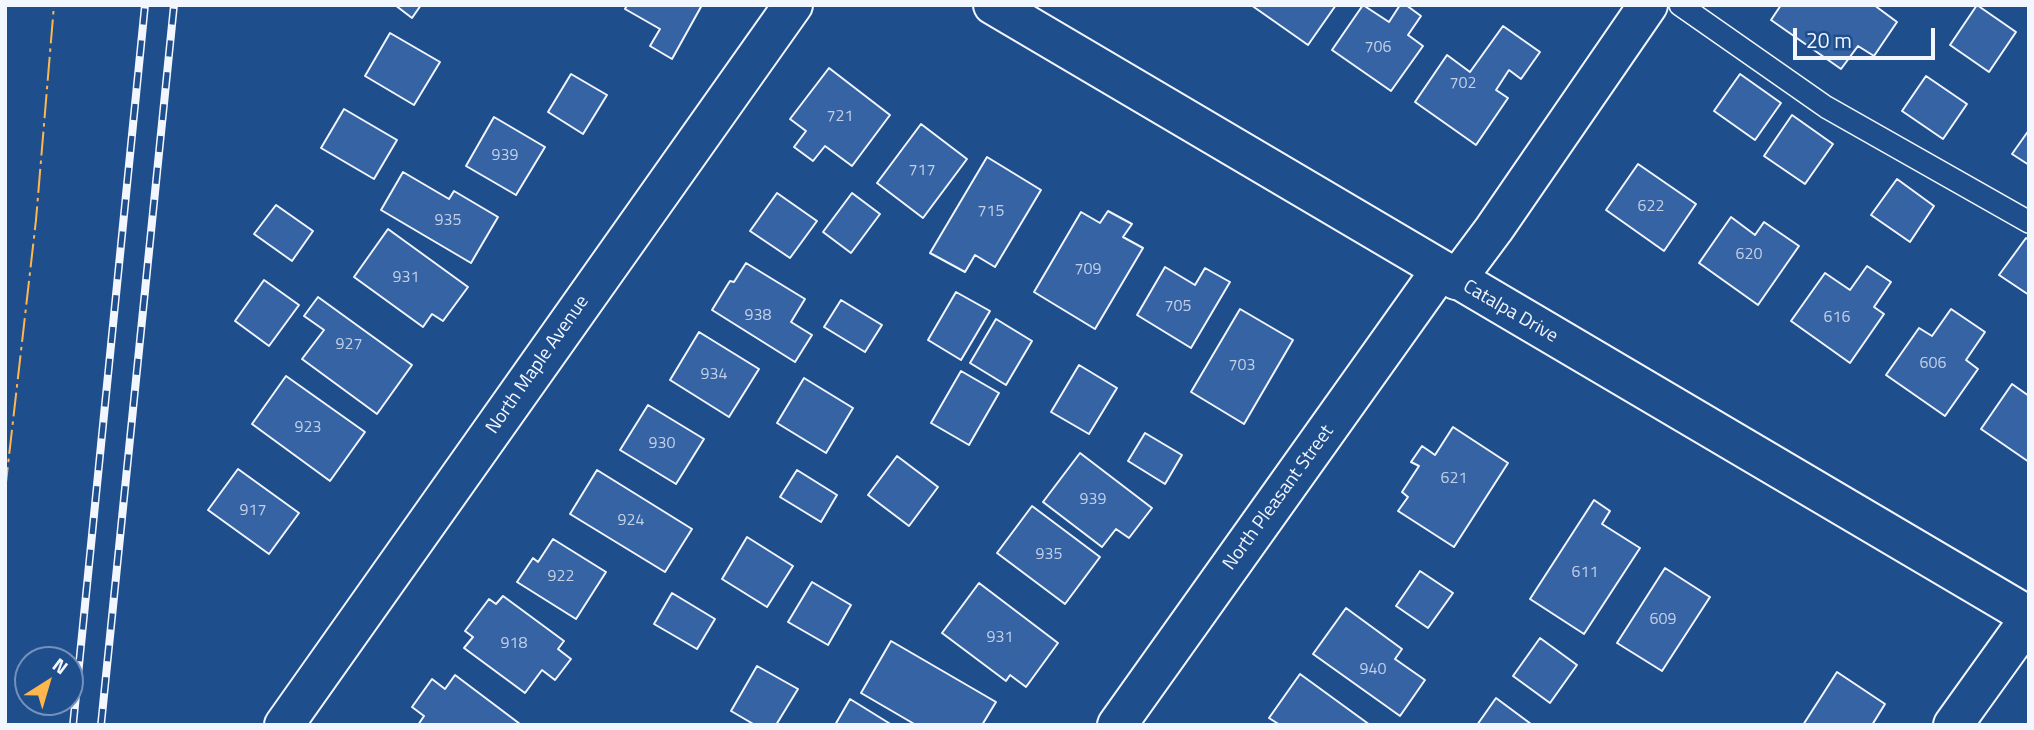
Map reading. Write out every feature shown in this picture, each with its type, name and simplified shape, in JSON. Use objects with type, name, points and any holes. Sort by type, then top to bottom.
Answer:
[{"type":"street","name":"North Maple Avenue","points":[[284,725],[793,5]]},
{"type":"street","name":"Catalpa Drive","points":[[993,5],[2029,618]]},
{"type":"street","name":"North Pleasant Street","points":[[1117,725],[1448,276],[1502,218],[1648,5]]},
{"type":"street","points":[[1954,725],[2029,618]]},
{"type":"lane","points":[[1680,5],[1826,107],[2029,222]]},
{"type":"building","points":[[395,5],[421,5],[412,18]]},
{"type":"building","points":[[627,5],[702,5],[672,59],[650,46],[660,29],[625,9]]},
{"type":"building","points":[[1251,5],[1336,5],[1308,45]]},
{"type":"building","points":[[1363,5],[1389,22],[1400,5],[1406,5],[1421,16],[1408,35],[1423,46],[1391,91],[1332,50]]},
{"type":"building","points":[[1781,5],[1874,5],[1897,22],[1874,56],[1858,46],[1841,69],[1771,20]]},
{"type":"building","points":[[1977,5],[2016,32],[1989,72],[1950,45]]},
{"type":"building","points":[[1503,26],[1540,52],[1521,79],[1509,70],[1496,90],[1508,98],[1476,145],[1415,102],[1447,55],[1470,72]]},
{"type":"building","points":[[390,33],[440,62],[414,105],[365,76]]},
{"type":"building","points":[[829,68],[890,115],[852,166],[825,146],[813,161],[794,147],[806,131],[790,119]]},
{"type":"building","points":[[571,74],[607,95],[583,134],[548,112]]},
{"type":"building","points":[[1740,74],[1781,103],[1755,140],[1714,111]]},
{"type":"building","points":[[1926,76],[1967,104],[1943,139],[1902,111]]},
{"type":"building","points":[[344,109],[397,140],[374,179],[321,148]]},
{"type":"building","points":[[1792,115],[1833,144],[1805,184],[1764,156]]},
{"type":"building","points":[[494,117],[545,147],[516,195],[466,166]]},
{"type":"building","points":[[921,124],[967,159],[923,218],[877,183]]},
{"type":"building","points":[[2029,130],[2029,165],[2012,154]]},
{"type":"building","points":[[987,157],[1041,190],[995,267],[975,255],[965,272],[930,253]]},
{"type":"building","points":[[1638,164],[1696,204],[1664,251],[1606,210]]},
{"type":"building","points":[[403,172],[449,199],[454,191],[498,217],[471,263],[381,210]]},
{"type":"building","points":[[1897,179],[1934,206],[1910,242],[1871,215]]},
{"type":"building","points":[[777,193],[817,221],[790,258],[750,231]]},
{"type":"building","points":[[852,193],[880,214],[851,253],[823,232]]},
{"type":"building","points":[[276,205],[313,231],[292,261],[254,234]]},
{"type":"building","points":[[1108,211],[1132,224],[1123,237],[1143,248],[1095,329],[1034,292],[1081,212],[1100,223]]},
{"type":"building","points":[[1731,217],[1755,235],[1764,222],[1799,246],[1758,305],[1699,263]]},
{"type":"building","points":[[388,229],[468,287],[443,321],[432,314],[423,327],[354,277]]},
{"type":"building","points":[[2026,238],[2029,240],[2029,295],[1999,275]]},
{"type":"building","points":[[746,263],[805,299],[791,322],[812,335],[795,362],[712,310],[730,281],[734,282]]},
{"type":"building","points":[[1867,266],[1891,282],[1874,307],[1884,314],[1850,363],[1791,321],[1825,273],[1850,290]]},
{"type":"building","points":[[1165,267],[1195,285],[1205,268],[1230,282],[1191,348],[1137,315]]},
{"type":"building","points":[[264,280],[299,305],[269,346],[235,321]]},
{"type":"building","points":[[956,292],[990,311],[961,360],[928,340]]},
{"type":"building","points":[[318,297],[412,365],[377,414],[302,359],[324,330],[304,316]]},
{"type":"building","points":[[841,300],[882,325],[865,352],[824,327]]},
{"type":"building","points":[[1240,309],[1293,340],[1244,424],[1191,392]]},
{"type":"building","points":[[1951,309],[1985,332],[1966,360],[1978,369],[1945,416],[1886,375],[1919,328],[1932,336]]},
{"type":"building","points":[[996,319],[1032,341],[1006,385],[970,363]]},
{"type":"building","points":[[699,332],[759,369],[729,417],[670,380]]},
{"type":"building","points":[[1079,365],[1117,388],[1089,434],[1051,412]]},
{"type":"building","points":[[961,371],[999,393],[969,445],[931,423]]},
{"type":"building","points":[[286,376],[365,432],[330,481],[252,424]]},
{"type":"building","points":[[804,378],[853,408],[826,453],[777,423]]},
{"type":"building","points":[[2012,384],[2029,396],[2029,462],[1981,429]]},
{"type":"building","points":[[648,405],[704,439],[676,484],[620,450]]},
{"type":"building","points":[[1453,427],[1508,463],[1454,547],[1398,511],[1408,497],[1402,492],[1419,466],[1411,462],[1422,446],[1435,455]]},
{"type":"building","points":[[1145,433],[1182,455],[1165,484],[1128,461]]},
{"type":"building","points":[[1080,453],[1152,508],[1129,538],[1116,529],[1102,547],[1043,502]]},
{"type":"building","points":[[897,456],[938,487],[909,526],[868,495]]},
{"type":"building","points":[[238,469],[299,513],[269,554],[208,510]]},
{"type":"building","points":[[597,470],[692,529],[665,572],[570,514]]},
{"type":"building","points":[[797,470],[837,495],[821,522],[780,497]]},
{"type":"building","points":[[1594,500],[1610,511],[1602,524],[1640,548],[1584,634],[1530,599]]},
{"type":"building","points":[[1032,506],[1100,557],[1065,604],[997,553]]},
{"type":"building","points":[[747,537],[793,566],[767,607],[722,579]]},
{"type":"building","points":[[553,539],[606,572],[576,619],[517,582],[533,558],[538,562]]},
{"type":"building","points":[[1665,568],[1710,597],[1662,671],[1617,643]]},
{"type":"building","points":[[1420,571],[1453,593],[1428,628],[1396,606]]},
{"type":"building","points":[[812,582],[851,605],[828,645],[788,622]]},
{"type":"building","points":[[979,583],[1058,643],[1026,687],[1010,675],[1006,681],[942,633]]},
{"type":"building","points":[[672,593],[715,619],[697,649],[654,624]]},
{"type":"building","points":[[503,596],[564,641],[558,649],[571,659],[555,680],[542,670],[525,693],[464,648],[473,637],[465,631],[489,599],[496,604]]},
{"type":"building","points":[[1346,608],[1402,649],[1395,659],[1425,680],[1400,716],[1313,654]]},
{"type":"building","points":[[1540,638],[1577,665],[1550,703],[1513,676]]},
{"type":"building","points":[[891,641],[996,702],[982,725],[916,725],[861,693]]},
{"type":"building","points":[[757,666],[798,689],[776,725],[755,725],[731,711]]},
{"type":"building","points":[[1837,672],[1885,704],[1872,725],[1803,725]]},
{"type":"building","points":[[1300,674],[1370,725],[1280,725],[1269,718]]},
{"type":"building","points":[[455,675],[520,725],[418,725],[424,716],[412,707],[432,679],[445,689]]},
{"type":"building","points":[[1496,698],[1531,724],[1477,725]]},
{"type":"building","points":[[850,699],[892,725],[835,725]]},
{"type":"railway","points":[[73,725],[145,5]]},
{"type":"railway","points":[[101,725],[174,5]]},
{"type":"power","points":[[5,491],[36,220],[54,5]]}]
